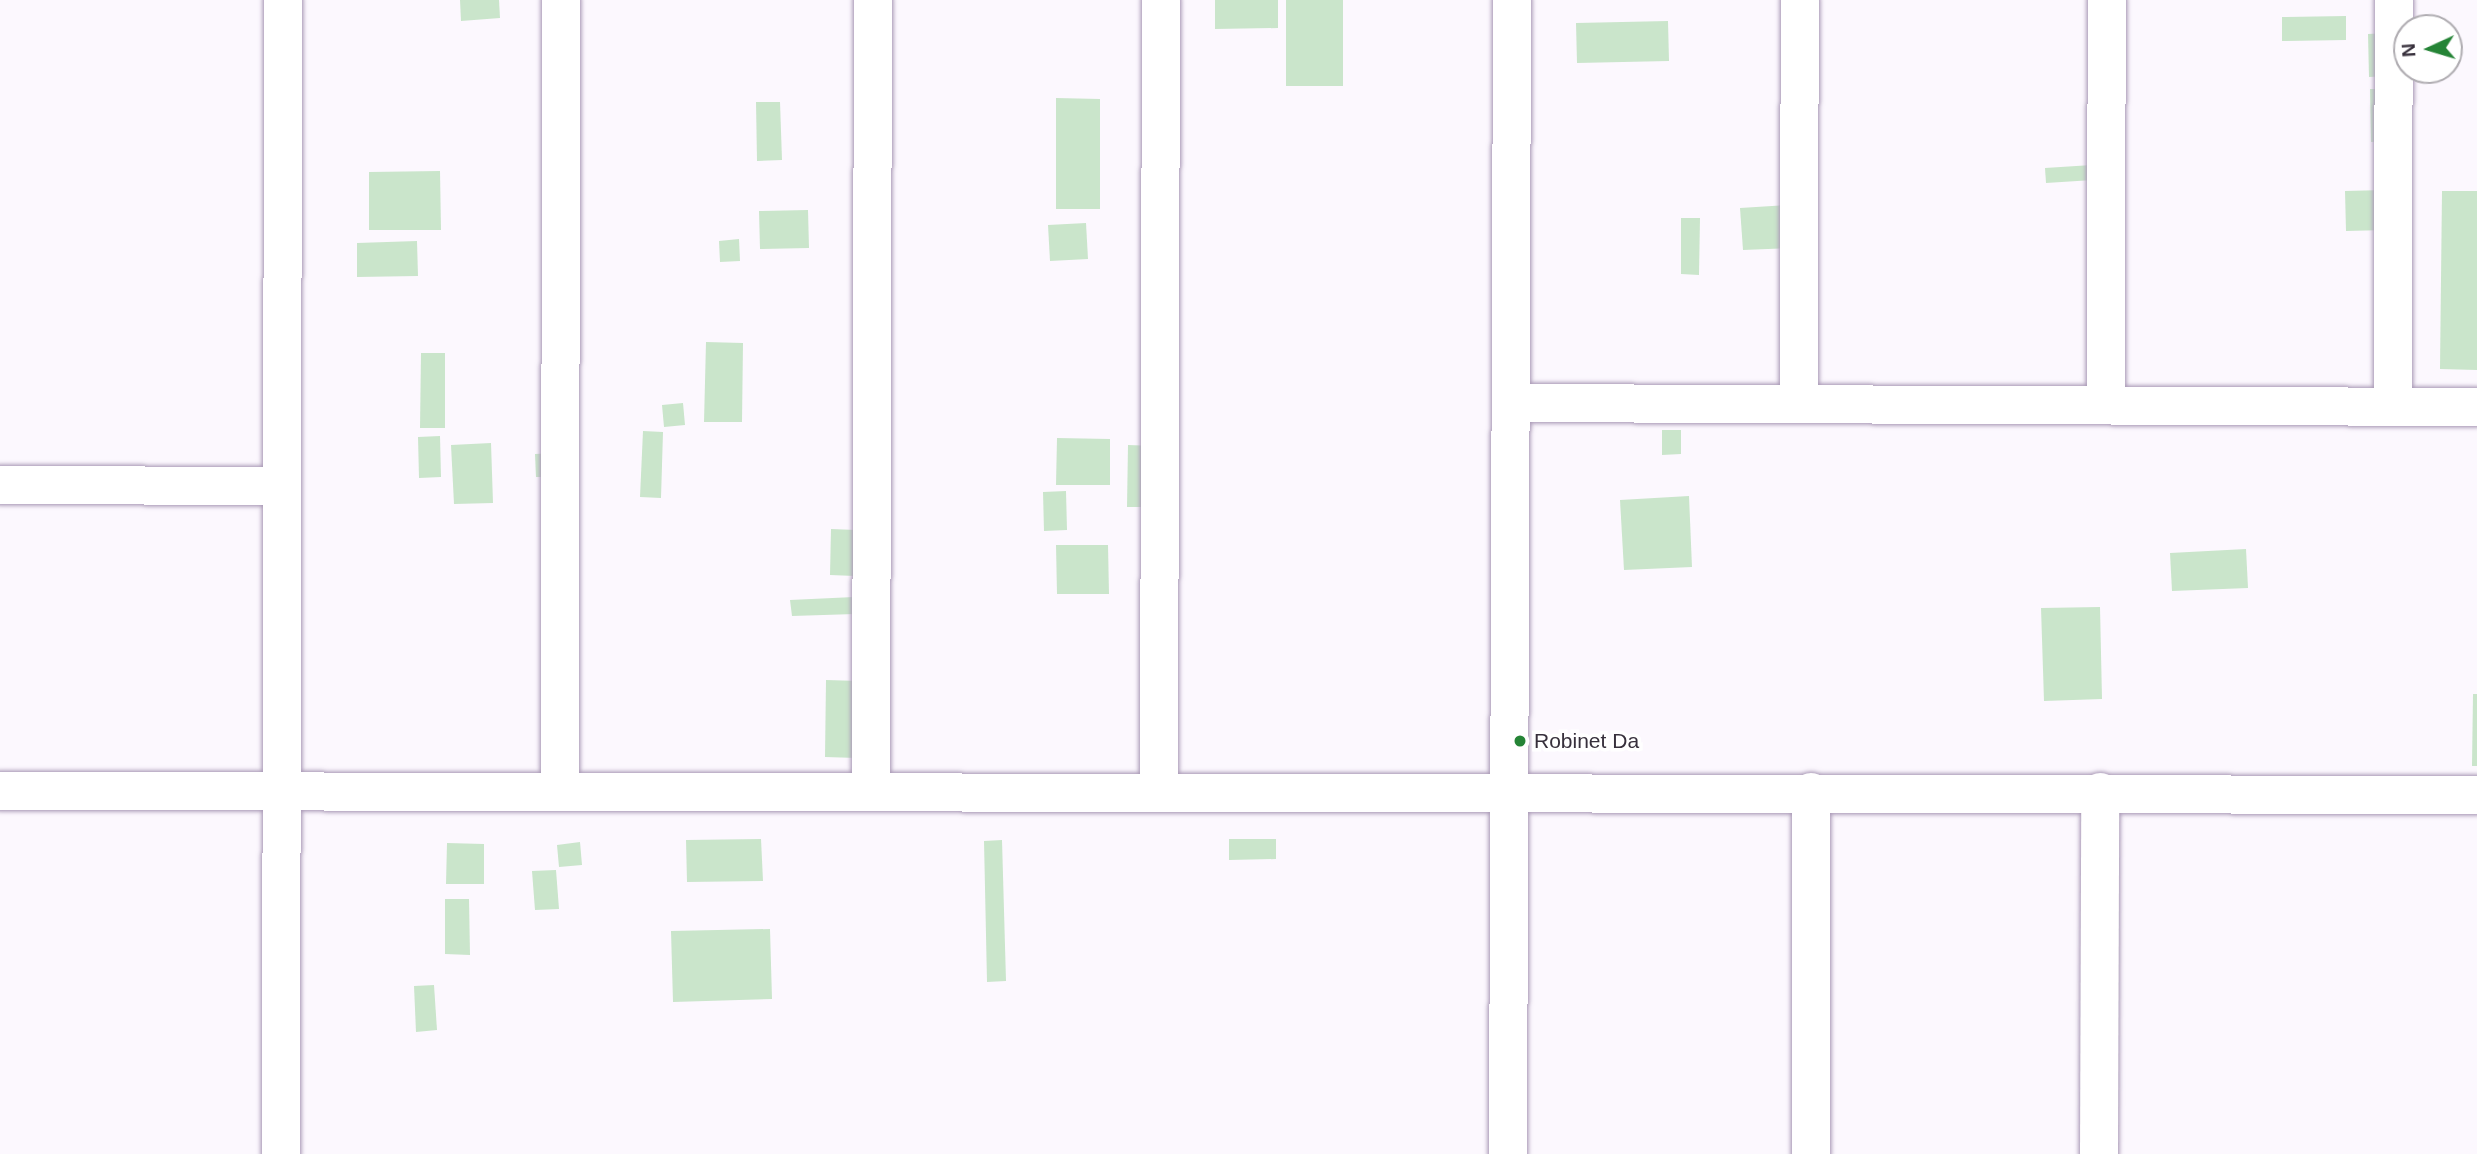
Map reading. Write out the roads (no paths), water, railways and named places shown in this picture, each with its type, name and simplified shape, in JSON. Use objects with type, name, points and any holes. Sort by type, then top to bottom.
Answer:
[{"type":"street","points":[[281,1154],[283,0]]},
{"type":"street","points":[[560,791],[561,0]]},
{"type":"street","points":[[871,792],[873,0]]},
{"type":"street","points":[[1159,792],[1161,0]]},
{"type":"street","points":[[1508,1154],[1512,0]]},
{"type":"street","points":[[1799,404],[1800,0]]},
{"type":"street","points":[[2106,405],[2107,0]]},
{"type":"street","points":[[2393,407],[2394,0]]},
{"type":"street","points":[[1511,403],[2477,407]]},
{"type":"street","points":[[0,485],[282,485]]},
{"type":"street","points":[[0,791],[2100,792],[2477,795]]},
{"type":"street","points":[[1811,792],[1811,1154]]},
{"type":"street","points":[[2099,1154],[2100,792]]},
{"type":"place","name":"Robinet Da","points":[[1520,741]]}]
